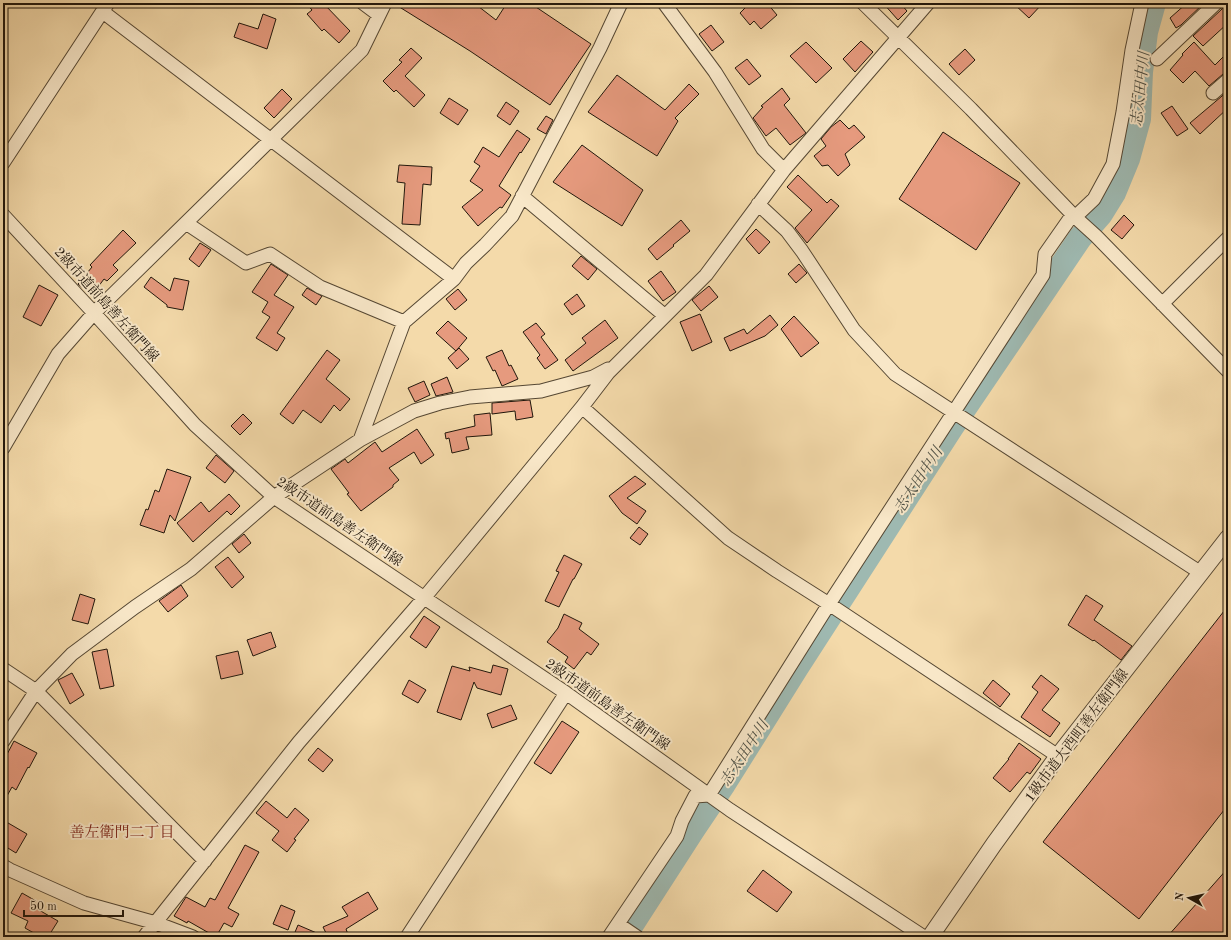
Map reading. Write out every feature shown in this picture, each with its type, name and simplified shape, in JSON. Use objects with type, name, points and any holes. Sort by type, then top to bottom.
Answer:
[{"type":"street","points":[[363,3],[379,15]]},
{"type":"street","points":[[3,448],[58,354],[94,313],[362,50],[385,3]]},
{"type":"street","points":[[360,440],[404,322],[454,279],[466,263],[512,216],[600,48],[621,3]]},
{"type":"street","points":[[664,3],[715,72],[762,149],[784,170]]},
{"type":"street","points":[[863,3],[971,109],[1076,218],[1096,236],[1228,371]]},
{"type":"street","points":[[144,937],[299,742],[424,598],[582,407],[608,373],[664,315],[706,275],[784,170],[928,3]]},
{"type":"street","points":[[609,937],[677,836],[682,821],[695,796],[709,795],[829,604],[1043,275],[1046,254],[1094,199],[1113,164],[1123,112],[1132,50],[1142,3]]},
{"type":"street","points":[[1157,59],[1216,3]]},
{"type":"street","points":[[3,163],[105,7],[270,140],[454,279]]},
{"type":"street","points":[[1213,93],[1228,80]]},
{"type":"street","points":[[522,196],[664,315]]},
{"type":"street","points":[[758,204],[787,231],[802,251],[854,330],[895,374],[1201,573]]},
{"type":"street","name":"2級市道前島善左衛門線","points":[[3,215],[195,425],[274,497],[566,693],[730,810],[924,937]]},
{"type":"street","points":[[186,223],[246,263],[270,254],[320,287],[404,322]]},
{"type":"street","points":[[1162,304],[1228,238]]},
{"type":"street","points":[[3,741],[36,691],[72,654],[135,607],[191,569],[274,497],[360,440],[414,411],[440,403],[470,397],[540,391],[593,377],[616,364]]},
{"type":"street","points":[[582,407],[728,538],[1058,756]]},
{"type":"street","name":"1級市道大西町善左衛門線","points":[[930,937],[994,844],[1058,756],[1228,538]]},
{"type":"street","points":[[3,669],[36,691],[205,861]]},
{"type":"street","points":[[407,937],[566,693]]},
{"type":"street","points":[[3,866],[84,903],[156,923],[193,937]]},
{"type":"street","points":[[618,924],[637,937]]},
{"type":"building","points":[[306,3],[323,3],[350,31],[339,43],[324,29],[322,31],[307,14],[312,10]]},
{"type":"building","points":[[393,3],[474,3],[496,20],[507,3],[530,3],[591,44],[550,105],[470,51]]},
{"type":"building","points":[[750,3],[767,3],[777,15],[761,29],[754,21],[750,25],[740,13]]},
{"type":"building","points":[[883,3],[900,3],[907,11],[898,20]]},
{"type":"building","points":[[1013,3],[1043,3],[1029,18]]},
{"type":"building","points":[[1187,3],[1204,3],[1176,28],[1170,18]]},
{"type":"building","points":[[1224,3],[1228,3],[1228,23],[1203,46],[1193,36],[1222,9]]},
{"type":"building","points":[[263,14],[276,19],[267,49],[234,37],[239,23],[258,29]]},
{"type":"building","points":[[711,25],[724,42],[712,51],[699,34]]},
{"type":"building","points":[[861,41],[873,52],[855,72],[843,59]]},
{"type":"building","points":[[806,42],[832,68],[816,83],[790,56]]},
{"type":"building","points":[[1194,42],[1215,65],[1228,52],[1228,72],[1223,74],[1209,86],[1195,71],[1183,83],[1170,70],[1183,55],[1182,54]]},
{"type":"building","points":[[411,48],[422,58],[405,76],[425,95],[414,107],[396,90],[394,92],[383,81],[402,62],[399,60]]},
{"type":"building","points":[[965,49],[975,60],[959,75],[949,64]]},
{"type":"building","points":[[747,59],[761,76],[749,85],[735,68]]},
{"type":"building","points":[[617,75],[665,110],[689,84],[699,94],[675,118],[678,121],[657,156],[588,112]]},
{"type":"building","points":[[782,88],[790,99],[784,105],[806,133],[790,145],[776,128],[766,136],[753,118],[763,107],[761,106]]},
{"type":"building","points":[[282,89],[292,99],[274,118],[264,108]]},
{"type":"building","points":[[1228,91],[1228,108],[1200,134],[1190,123]]},
{"type":"building","points":[[449,98],[468,110],[458,125],[440,113]]},
{"type":"building","points":[[506,102],[519,111],[510,125],[497,116]]},
{"type":"building","points":[[1172,106],[1188,129],[1177,136],[1161,113]]},
{"type":"building","points":[[546,116],[553,120],[546,134],[537,129]]},
{"type":"building","points":[[840,120],[849,129],[854,125],[865,137],[845,154],[850,165],[838,176],[828,165],[822,166],[814,156],[826,146],[821,139],[831,127]]},
{"type":"building","points":[[517,130],[530,139],[499,186],[511,195],[502,208],[500,207],[478,226],[462,207],[483,190],[470,181],[480,166],[474,162],[483,147],[499,157]]},
{"type":"building","points":[[943,132],[1020,183],[976,250],[899,199]]},
{"type":"building","points":[[582,145],[643,190],[622,226],[553,182]]},
{"type":"building","points":[[399,165],[432,167],[431,185],[423,184],[420,225],[402,224],[405,183],[397,182]]},
{"type":"building","points":[[798,175],[827,203],[831,199],[839,206],[807,243],[795,228],[812,210],[787,187]]},
{"type":"building","points":[[1124,215],[1134,225],[1122,239],[1111,230]]},
{"type":"building","points":[[681,220],[690,231],[657,260],[648,249]]},
{"type":"building","points":[[756,229],[770,242],[759,254],[746,239]]},
{"type":"building","points":[[123,230],[136,243],[113,265],[118,270],[107,281],[104,279],[92,295],[78,284],[92,267],[90,265]]},
{"type":"building","points":[[200,243],[211,250],[199,267],[189,259]]},
{"type":"building","points":[[581,256],[597,269],[588,280],[572,266]]},
{"type":"building","points":[[271,264],[288,275],[274,295],[294,307],[277,333],[285,338],[277,351],[256,338],[270,317],[262,312],[268,302],[252,292]]},
{"type":"building","points":[[799,264],[807,273],[796,283],[788,274]]},
{"type":"building","points":[[661,271],[676,292],[663,301],[648,281]]},
{"type":"building","points":[[151,277],[170,291],[174,278],[189,281],[183,310],[167,307],[167,305],[144,287]]},
{"type":"building","points":[[39,285],[58,295],[41,326],[23,317]]},
{"type":"building","points":[[709,286],[718,297],[701,311],[692,300]]},
{"type":"building","points":[[307,288],[322,296],[316,305],[302,295]]},
{"type":"building","points":[[458,289],[467,300],[455,310],[446,299]]},
{"type":"building","points":[[577,294],[585,306],[572,315],[564,304]]},
{"type":"building","points":[[700,314],[712,342],[692,351],[680,322]]},
{"type":"building","points":[[770,315],[778,325],[765,336],[730,351],[724,338],[744,329],[747,334]]},
{"type":"building","points":[[794,316],[819,343],[801,357],[781,329]]},
{"type":"building","points":[[605,320],[618,338],[573,371],[565,360],[586,343],[582,338]]},
{"type":"building","points":[[448,321],[467,338],[456,351],[436,333]]},
{"type":"building","points":[[536,323],[545,334],[541,337],[558,360],[545,369],[537,358],[540,355],[523,332]]},
{"type":"building","points":[[459,348],[469,359],[457,369],[448,358]]},
{"type":"building","points":[[327,350],[340,360],[326,379],[350,399],[340,411],[334,405],[321,423],[303,410],[293,424],[280,414]]},
{"type":"building","points":[[502,350],[509,366],[511,365],[518,379],[502,386],[495,370],[493,371],[486,357]]},
{"type":"building","points":[[447,377],[453,392],[436,396],[431,384]]},
{"type":"building","points":[[424,381],[430,395],[415,402],[408,388]]},
{"type":"building","points":[[530,400],[533,417],[516,420],[515,411],[492,414],[492,403]]},
{"type":"building","points":[[490,413],[492,435],[466,437],[469,449],[452,453],[449,438],[446,439],[445,433],[475,426],[474,415]]},
{"type":"building","points":[[243,414],[252,423],[240,435],[231,426]]},
{"type":"building","points":[[417,429],[434,455],[421,464],[414,452],[389,468],[399,480],[393,485],[393,487],[361,511],[347,494],[349,493],[331,469],[345,459],[348,463],[375,442],[382,452]]},
{"type":"building","points":[[216,455],[234,471],[225,483],[206,468]]},
{"type":"building","points":[[167,469],[191,477],[175,521],[170,515],[164,533],[140,525],[146,509],[148,510],[155,490],[159,492]]},
{"type":"building","points":[[635,476],[646,484],[627,498],[646,511],[637,524],[622,513],[609,496]]},
{"type":"building","points":[[229,494],[240,506],[231,515],[227,511],[193,542],[177,523],[201,502],[209,512]]},
{"type":"building","points":[[639,527],[648,534],[640,545],[630,538]]},
{"type":"building","points":[[244,534],[251,543],[239,553],[232,544]]},
{"type":"building","points":[[564,555],[582,564],[559,607],[545,601],[559,572],[556,571]]},
{"type":"building","points":[[228,557],[244,577],[232,588],[215,567]]},
{"type":"building","points":[[181,585],[188,596],[168,612],[159,601]]},
{"type":"building","points":[[80,594],[95,599],[88,624],[72,620]]},
{"type":"building","points":[[1086,595],[1103,606],[1094,620],[1132,646],[1121,660],[1094,640],[1093,641],[1068,625]]},
{"type":"building","points":[[1228,606],[1228,805],[1139,919],[1043,842]]},
{"type":"building","points":[[564,614],[582,623],[579,629],[599,644],[591,655],[587,652],[574,669],[565,662],[568,657],[547,642],[558,628]]},
{"type":"building","points":[[424,616],[440,627],[426,648],[410,637]]},
{"type":"building","points":[[271,632],[276,647],[253,656],[247,640]]},
{"type":"building","points":[[107,649],[114,686],[100,689],[92,652]]},
{"type":"building","points":[[238,651],[243,674],[221,679],[216,656]]},
{"type":"building","points":[[493,665],[508,669],[501,695],[477,688],[474,682],[461,720],[437,712],[452,666],[470,671],[469,667],[491,673]]},
{"type":"building","points":[[72,673],[84,695],[70,704],[58,680]]},
{"type":"building","points":[[1041,675],[1059,689],[1042,710],[1060,723],[1050,737],[1021,717],[1038,692],[1032,687]]},
{"type":"building","points":[[409,680],[426,690],[418,703],[402,694]]},
{"type":"building","points":[[993,680],[1010,694],[1000,707],[983,693]]},
{"type":"building","points":[[511,705],[517,719],[492,728],[487,714]]},
{"type":"building","points":[[562,721],[579,732],[551,774],[534,763]]},
{"type":"building","points":[[14,741],[37,753],[16,790],[12,787],[3,803],[3,762]]},
{"type":"building","points":[[1019,743],[1041,759],[1030,774],[1027,772],[1010,792],[993,778],[1009,759]]},
{"type":"building","points":[[318,748],[333,760],[323,772],[308,760]]},
{"type":"building","points":[[266,801],[287,818],[295,808],[309,820],[294,839],[296,840],[287,852],[272,840],[279,831],[256,813]]},
{"type":"building","points":[[3,820],[27,834],[16,853],[3,845]]},
{"type":"building","points":[[245,845],[259,852],[228,908],[239,914],[232,927],[224,923],[216,937],[188,921],[187,923],[174,916],[186,897],[205,907],[210,898],[215,900]]},
{"type":"building","points":[[1228,868],[1228,937],[1167,937]]},
{"type":"building","points":[[763,870],[792,892],[777,912],[747,891]]},
{"type":"building","points":[[368,892],[378,909],[346,929],[349,937],[328,937],[323,927],[348,916],[342,907]]},
{"type":"building","points":[[22,893],[36,901],[32,906],[58,921],[48,937],[41,937],[25,928],[28,921],[11,913]]},
{"type":"building","points":[[281,905],[295,911],[288,930],[273,924]]},
{"type":"building","points":[[298,925],[326,937],[293,937]]},
{"type":"waterway","name":"志太田中川","points":[[624,937],[724,784],[796,669],[952,427],[1080,238],[1101,214],[1114,193],[1128,159],[1139,119],[1141,72],[1146,32],[1154,3]]},
{"type":"district","name":"善左衛門二丁目","points":[[122,832]]}]
